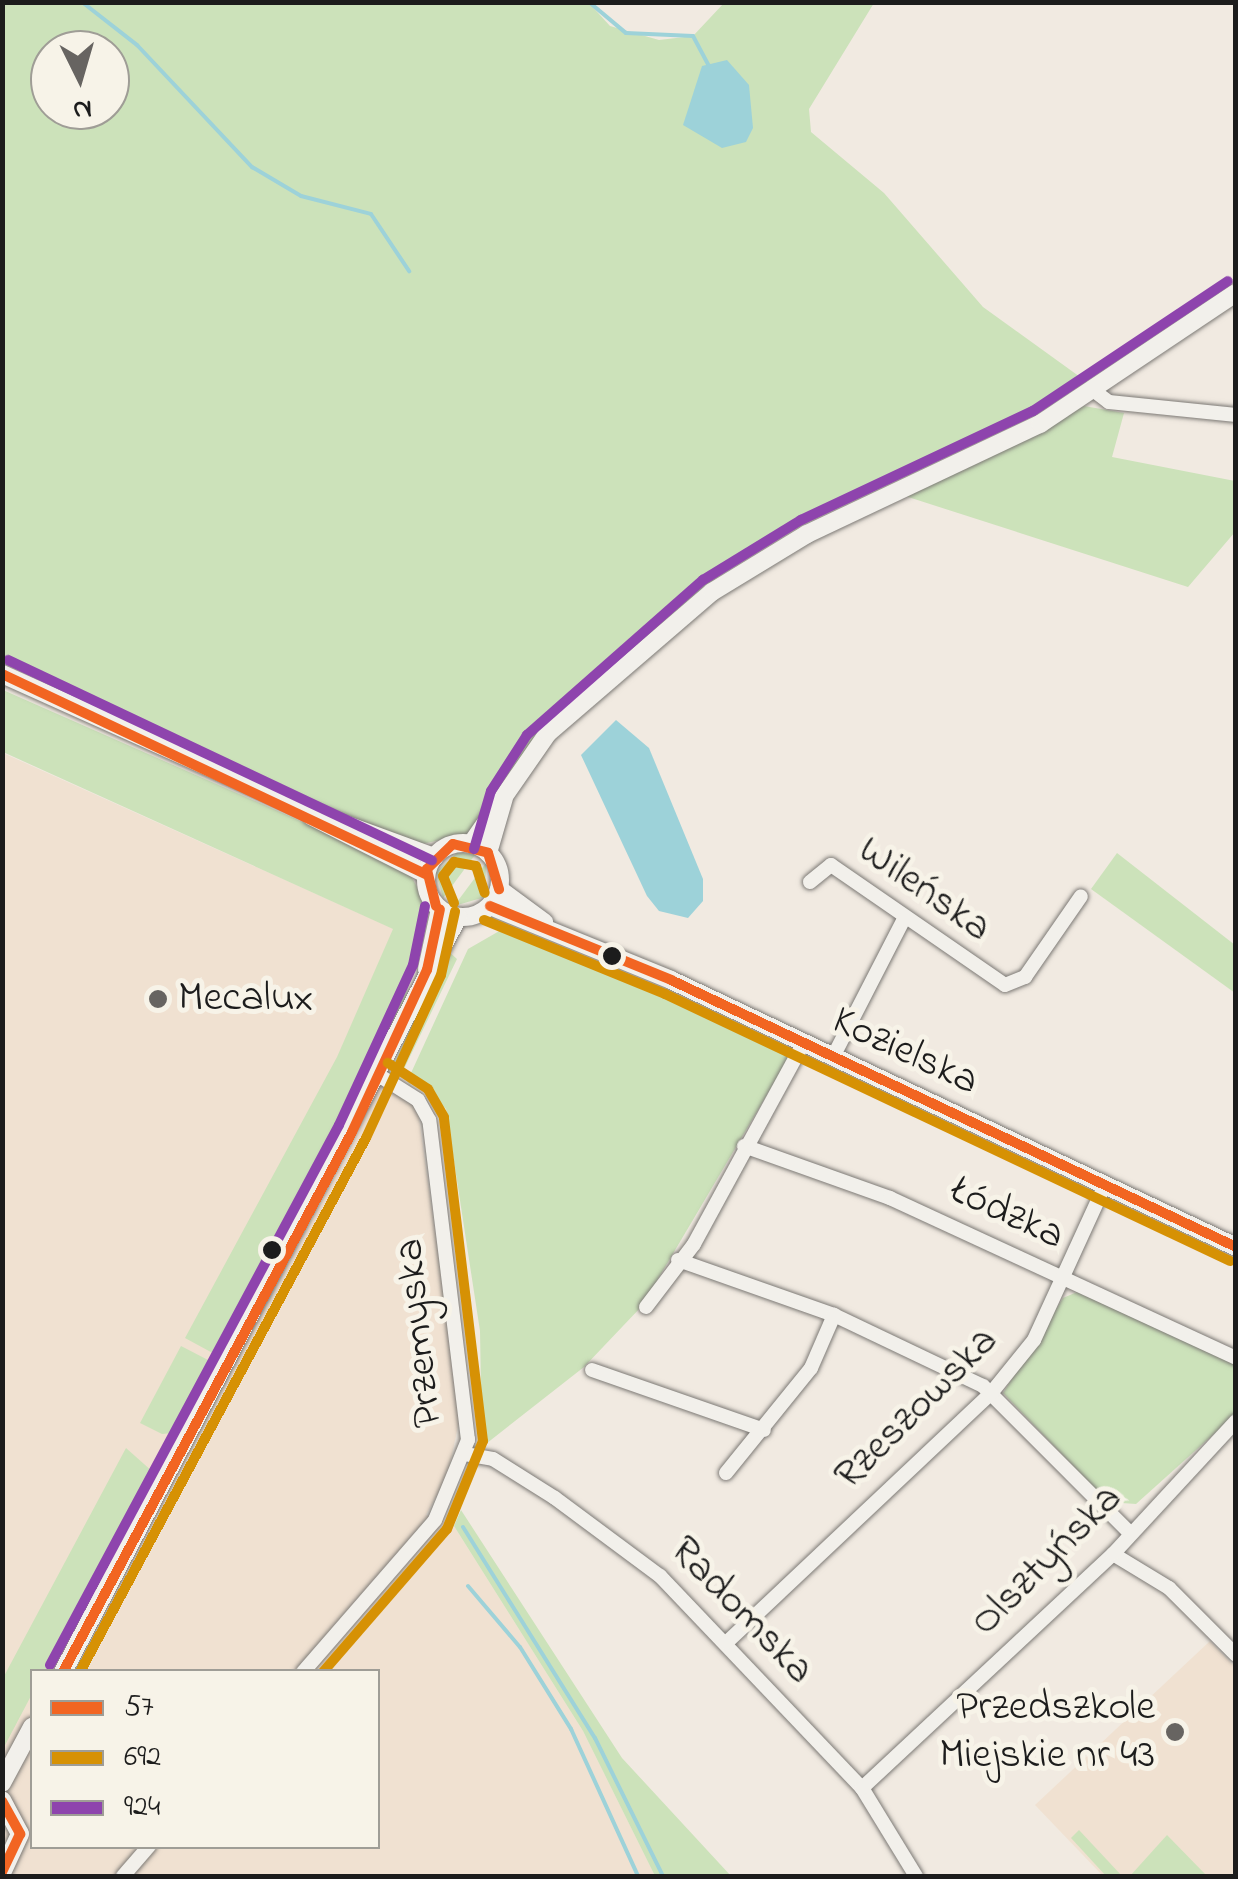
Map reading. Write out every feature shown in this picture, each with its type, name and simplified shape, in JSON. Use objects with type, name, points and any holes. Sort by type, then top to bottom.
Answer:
[{"type":"street","points":[[65,1669],[380,1076],[427,970],[458,917],[495,897],[480,848],[504,798],[548,733],[729,580],[1093,390],[1236,294]]},
{"type":"street","points":[[1093,390],[1142,408],[1236,415]]},
{"type":"street","points":[[2,674],[430,865],[480,848]]},
{"type":"street","points":[[427,970],[440,910],[430,865]]},
{"type":"street","name":"Wileńska","points":[[810,882],[831,865],[904,919],[1006,985],[1025,978],[1081,896]]},
{"type":"street","name":"Kozielska","points":[[495,897],[1236,1247]]},
{"type":"street","points":[[440,910],[458,917]]},
{"type":"street","points":[[833,1056],[904,919]]},
{"type":"street","points":[[646,1308],[804,1042]]},
{"type":"street","name":"Przemyska","points":[[306,1669],[435,1520],[465,1454],[468,1381],[429,1120],[418,1100],[380,1076]]},
{"type":"street","name":"Łódzka","points":[[744,1146],[890,1198],[1236,1358]]},
{"type":"street","name":"Rzeszowska","points":[[726,1643],[992,1392],[1034,1340],[1104,1185]]},
{"type":"street","points":[[678,1260],[834,1315],[992,1392],[1126,1530]]},
{"type":"street","points":[[726,1473],[811,1368],[834,1315]]},
{"type":"street","points":[[592,1370],[764,1430]]},
{"type":"street","name":"Olsztyńska","points":[[862,1788],[1114,1554],[1126,1530],[1236,1422]]},
{"type":"street","name":"Radomska","points":[[465,1454],[493,1459],[608,1532],[726,1643],[862,1788],[916,1876]]},
{"type":"street","points":[[1105,1506],[1150,1506]]},
{"type":"street","points":[[1114,1554],[1169,1588],[1236,1655]]},
{"type":"street","points":[[2,1783],[30,1732]]},
{"type":"street","points":[[2,1800],[20,1834],[5,1874]]},
{"type":"street","points":[[123,1876],[146,1849]]},
{"type":"shaded area","points":[[3,753],[394,929],[380,960],[378,1079],[412,1101],[419,1119],[461,1413],[447,1477],[426,1515],[454,1526],[583,1731],[655,1876],[3,1876]]},
{"type":"shaded area","points":[[1210,1641],[1235,1667],[1235,1876],[1103,1876],[1035,1805]]},
{"type":"green space","points":[[3,3],[589,3],[610,26],[659,40],[693,36],[724,3],[874,3],[809,109],[811,132],[884,193],[983,307],[1087,382],[743,555],[552,720],[468,834],[413,846],[3,659]]},
{"type":"green space","points":[[1084,406],[1124,413],[1112,457],[1235,481],[1235,532],[1188,587],[905,496]]},
{"type":"green space","points":[[3,690],[407,868],[428,908],[405,1000],[220,1357],[185,1338],[337,1057],[393,929],[3,752]]},
{"type":"green space","points":[[458,852],[475,855],[443,898],[436,872]]},
{"type":"green space","points":[[1117,853],[1235,945],[1235,993],[1091,889]]},
{"type":"green space","points":[[486,863],[485,897],[454,906]]},
{"type":"green space","points":[[508,926],[791,1054],[642,1306],[584,1367],[482,1447],[480,1331],[446,1109],[411,1073],[468,949]]},
{"type":"green space","points":[[446,949],[457,959],[404,1069],[411,1087],[395,1062]]},
{"type":"green space","points":[[1077,1292],[1235,1364],[1235,1415],[1136,1504],[1108,1502],[1003,1393],[1063,1298]]},
{"type":"green space","points":[[181,1346],[210,1361],[173,1433],[162,1434],[140,1423]]},
{"type":"green space","points":[[126,1448],[153,1472],[46,1669],[30,1669],[30,1698],[3,1749],[3,1678]]},
{"type":"green space","points":[[461,1510],[622,1758],[731,1876],[655,1876],[583,1731],[454,1526]]},
{"type":"green space","points":[[1079,1830],[1122,1876],[1106,1876],[1071,1838]]},
{"type":"green space","points":[[1167,1835],[1207,1876],[1130,1876]]},
{"type":"water","points":[[727,60],[749,85],[753,128],[746,142],[722,148],[683,125],[702,66]]},
{"type":"water","points":[[616,720],[649,748],[703,879],[703,901],[688,918],[659,911],[647,896],[581,755]]},
{"type":"waterway","points":[[82,2],[137,45],[252,167],[301,196],[371,214],[409,271]]},
{"type":"waterway","points":[[589,2],[626,33],[693,36],[708,64]]},
{"type":"waterway","points":[[463,1527],[595,1738],[663,1876]]},
{"type":"waterway","points":[[468,1586],[520,1647],[571,1729],[638,1876]]},
{"type":"transit line","name":"924","points":[[474,849],[491,791],[527,735],[703,580],[801,520],[1033,411],[1228,281]]},
{"type":"transit line","name":"924","points":[[8,660],[432,860]]},
{"type":"transit line","name":"57","points":[[2,674],[426,874]]},
{"type":"transit line","name":"57","points":[[436,906],[427,869],[453,844],[488,853],[499,889]]},
{"type":"transit line","name":"692","points":[[454,903],[443,876],[454,862],[476,866],[485,893]]},
{"type":"transit line","name":"924","points":[[50,1665],[339,1125],[413,965],[425,906]]},
{"type":"transit line","name":"57","points":[[490,906],[671,980],[1236,1247]]},
{"type":"transit line","name":"57","points":[[65,1669],[352,1132],[427,970],[440,909]]},
{"type":"transit line","name":"692","points":[[82,1669],[366,1138],[441,975],[455,912]]},
{"type":"transit line","name":"692","points":[[484,920],[665,994],[1230,1261]]},
{"type":"transit line","name":"692","points":[[326,1669],[447,1529],[483,1441],[444,1117],[428,1089],[388,1063]]},
{"type":"transit line","name":"57","points":[[2,1801],[20,1834],[2,1872]]},
{"type":"place","name":"Mecalux","points":[[158,999]]},
{"type":"place","name":"Przedszkole Miejskie nr 43","points":[[1175,1732]]}]
